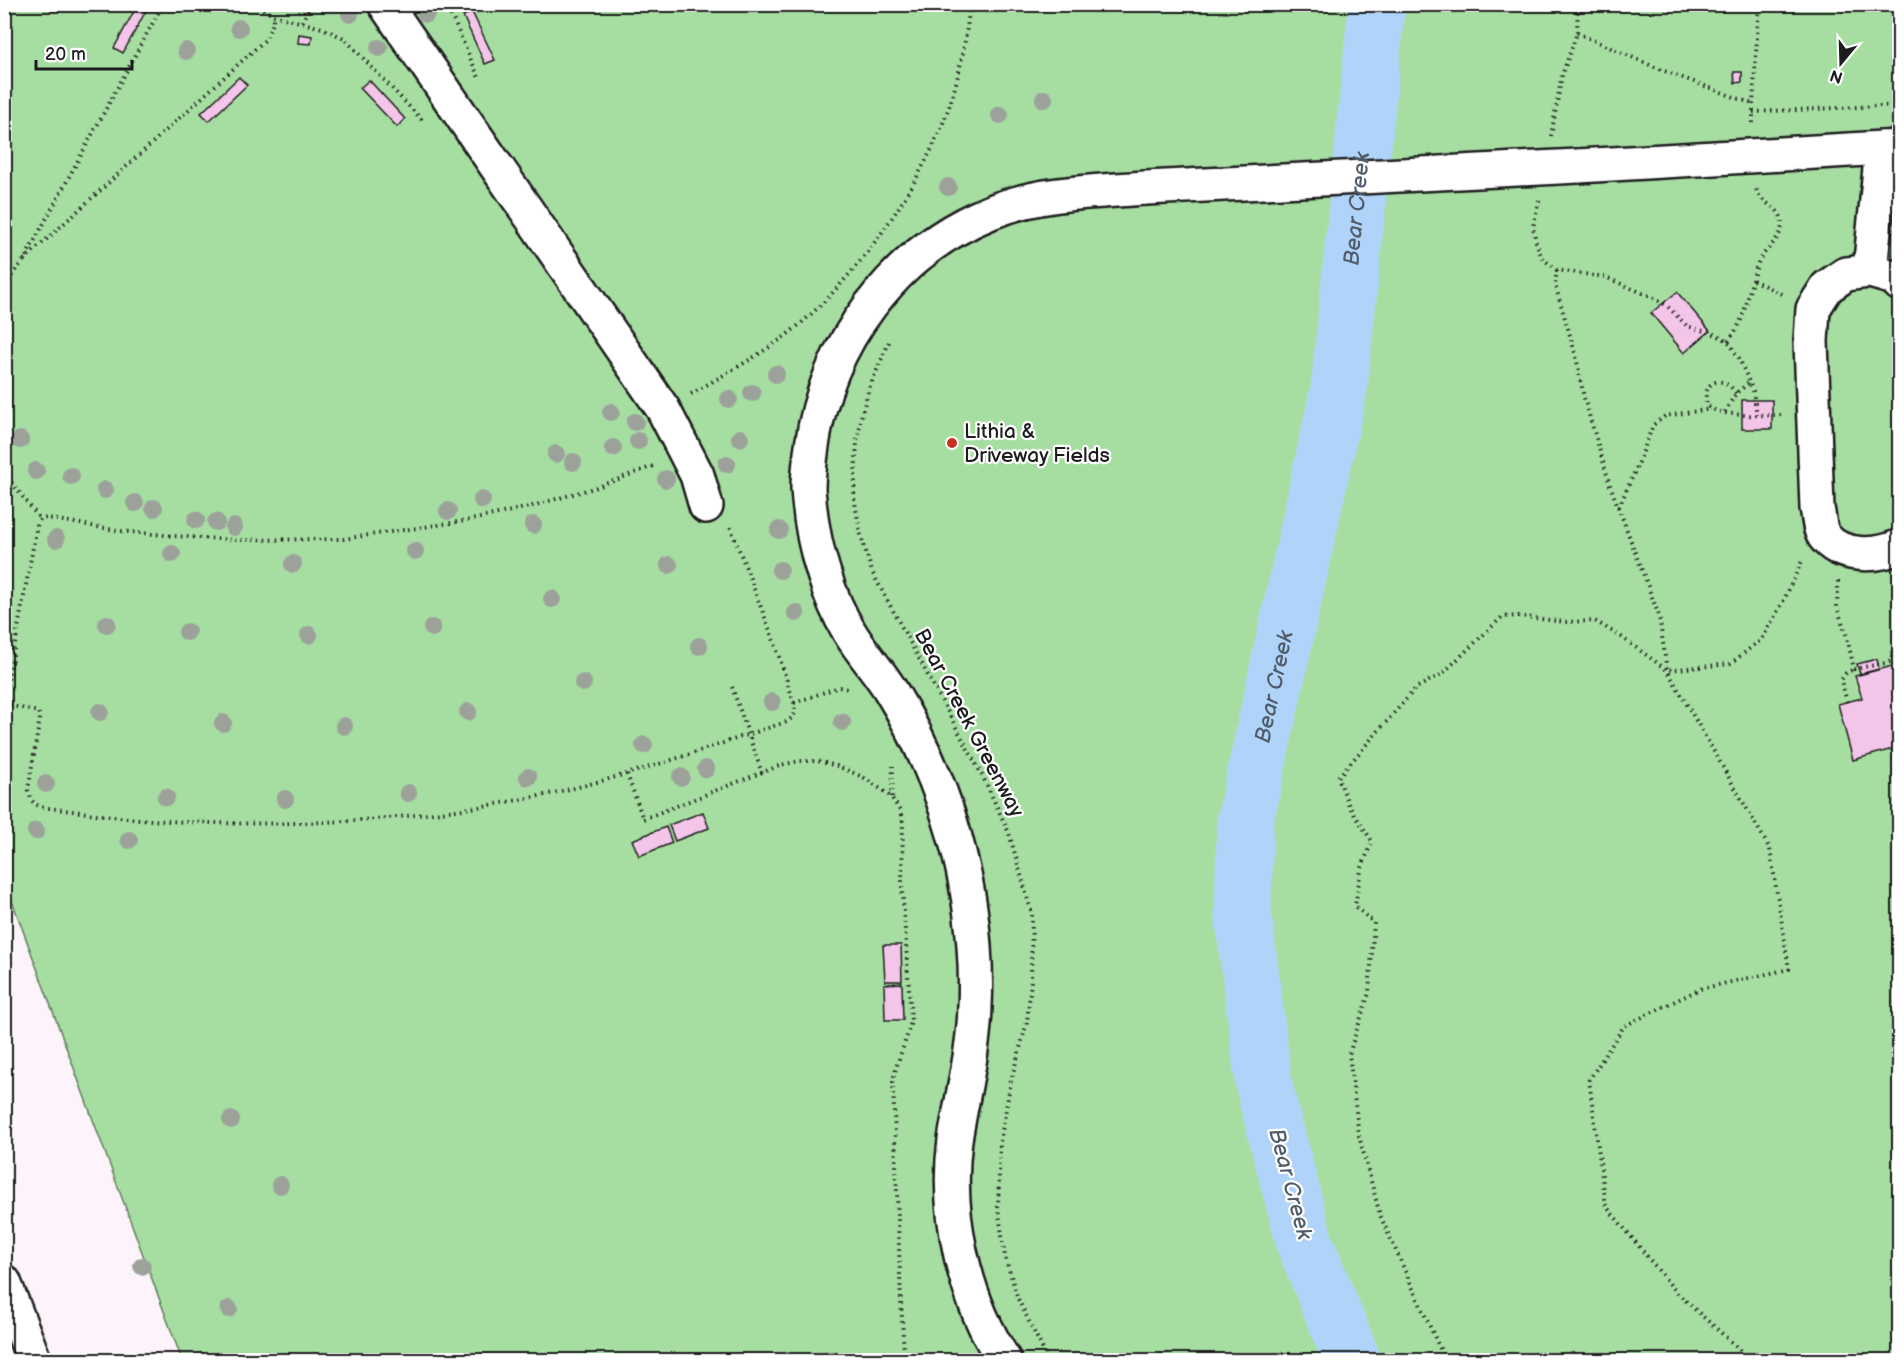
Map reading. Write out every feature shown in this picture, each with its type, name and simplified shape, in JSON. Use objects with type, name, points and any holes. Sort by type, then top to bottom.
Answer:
[{"type":"main road","points":[[385,4],[663,409],[717,512]]},
{"type":"main road","points":[[1004,1360],[977,1308],[963,1264],[953,1202],[954,1145],[968,1072],[975,1005],[972,936],[966,885],[951,824],[915,736],[890,690],[850,633],[832,597],[816,545],[810,507],[808,477],[817,415],[832,370],[861,317],[908,264],[958,229],[989,213],[1011,205],[1055,195],[1891,147],[1885,277],[1846,274],[1827,287],[1813,309],[1811,341],[1817,508],[1831,541],[1854,553],[1885,552],[1899,546]]},
{"type":"main road","points":[[4,1281],[34,1360]]},
{"type":"path","points":[[24,260],[163,4]]},
{"type":"path","points":[[252,4],[273,15],[322,28],[344,38],[426,124]]},
{"type":"path","points":[[302,22],[310,4]]},
{"type":"path","points":[[663,409],[727,374],[785,337],[828,297],[885,228],[924,163],[949,108],[959,73],[970,4]]},
{"type":"path","points":[[1754,126],[1753,104],[1759,4]]},
{"type":"path","points":[[4,285],[24,260],[266,39],[270,32],[273,15]]},
{"type":"path","points":[[1577,33],[1659,69],[1753,104]]},
{"type":"path","points":[[1753,112],[1899,105]]},
{"type":"path","points":[[1728,341],[1744,315],[1747,296],[1753,280],[1764,254],[1779,236],[1782,222],[1778,211],[1758,196],[1755,182]]},
{"type":"path","points":[[1557,270],[1555,284],[1563,318],[1576,356],[1584,398],[1618,507],[1659,616],[1667,670],[1770,849],[1789,969],[1700,989],[1624,1026],[1589,1080],[1606,1206],[1677,1293],[1751,1360]]},
{"type":"path","points":[[1753,280],[1786,296]]},
{"type":"path","points":[[1666,305],[1687,326],[1728,341],[1735,351],[1756,399],[1757,415]]},
{"type":"path","name":"Bear Creek Greenway","points":[[890,339],[870,386],[862,413],[857,441],[854,497],[860,532],[872,572],[983,777],[1009,833],[1032,914],[1031,981],[1027,1022],[1011,1081],[1000,1142],[998,1208],[1005,1257],[1018,1299],[1048,1360]]},
{"type":"path","points":[[1711,409],[1705,397],[1713,383],[1721,381],[1727,383],[1736,393]]},
{"type":"path","points":[[1725,412],[1736,393],[1749,383]]},
{"type":"path","points":[[1618,507],[1640,462],[1653,426],[1665,416],[1711,409],[1740,415],[1814,415]]},
{"type":"path","points":[[40,519],[47,518],[120,531],[210,539],[343,539],[471,520],[529,507],[645,471],[686,452]]},
{"type":"path","points":[[4,473],[40,519]]},
{"type":"path","points":[[40,519],[4,704],[38,712],[40,718],[28,790],[30,799],[36,806],[165,821],[341,822],[409,816],[519,800],[627,774],[786,722],[792,718],[795,713],[794,703],[775,644],[717,512]]},
{"type":"path","points":[[1445,1360],[1380,1215],[1359,1136],[1349,1054],[1369,993],[1374,923],[1355,906],[1361,870],[1372,841],[1349,806],[1338,777],[1416,688],[1442,674],[1502,617],[1519,616],[1564,622],[1595,621],[1667,670],[1730,664],[1762,639],[1784,600],[1802,560],[1831,541],[1837,607],[1854,669]]},
{"type":"path","points":[[1847,702],[1842,676],[1854,669],[1896,661],[1899,654]]},
{"type":"path","points":[[732,687],[762,772]]},
{"type":"path","points":[[794,703],[839,687],[855,691]]},
{"type":"path","points":[[627,774],[643,819],[762,772],[800,761],[817,761],[837,766],[863,777],[892,798],[900,811],[903,822],[902,885],[911,1020],[893,1082],[904,1353],[902,1360]]},
{"type":"path","points":[[892,798],[893,764]]},
{"type":"green space","name":"Lithia & Driveway Fields","points":[[5,5],[1899,5],[1899,1360],[182,1360],[5,882]]},
{"type":"building","points":[[138,4],[148,7],[123,53],[114,48]]},
{"type":"building","points":[[472,12],[495,60],[485,64],[463,16]]},
{"type":"building","points":[[299,34],[312,36],[311,44],[298,43]]},
{"type":"building","points":[[1734,72],[1742,72],[1742,82],[1735,83]]},
{"type":"building","points":[[239,77],[247,85],[209,121],[201,113]]},
{"type":"building","points":[[369,80],[405,119],[397,127],[360,88]]},
{"type":"building","points":[[1677,292],[1710,331],[1684,353],[1651,313]]},
{"type":"building","points":[[1742,400],[1772,400],[1772,429],[1742,429]]},
{"type":"building","points":[[1877,659],[1879,669],[1860,674],[1857,664]]},
{"type":"building","points":[[1900,664],[1900,747],[1853,760],[1838,704],[1862,698],[1855,676]]},
{"type":"building","points":[[703,812],[709,828],[675,841],[669,825]]},
{"type":"building","points":[[666,827],[672,843],[639,856],[632,840]]},
{"type":"building","points":[[883,945],[901,945],[902,981],[885,981]]},
{"type":"building","points":[[902,983],[903,1020],[885,1020],[884,984]]},
{"type":"waterway","name":"Bear Creek","points":[[1352,1360],[1305,1244],[1264,1086],[1243,913],[1245,821],[1339,389],[1377,4]]},
{"type":"place","name":"Lithia & Driveway Fields","points":[[952,443]]}]
